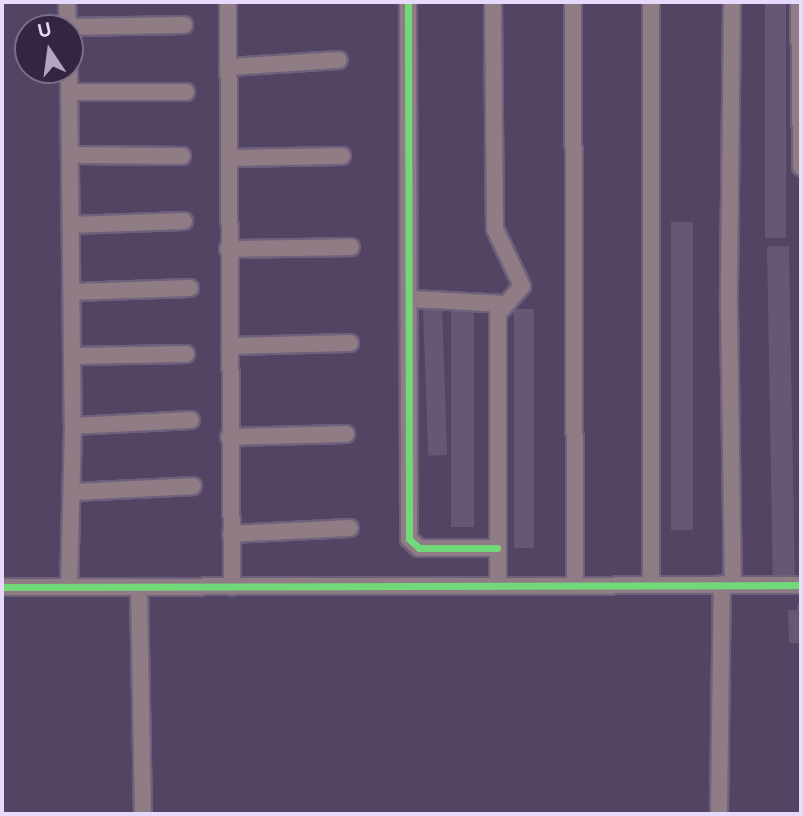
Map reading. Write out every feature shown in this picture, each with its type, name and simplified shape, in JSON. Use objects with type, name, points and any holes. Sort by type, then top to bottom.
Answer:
[{"type":"street","points":[[228,2],[232,587]]},
{"type":"street","points":[[408,2],[410,542],[419,548],[497,548]]},
{"type":"street","points":[[411,299],[502,304],[519,294],[522,286],[495,229],[493,2]]},
{"type":"street","points":[[573,2],[575,583]]},
{"type":"street","points":[[651,2],[651,584]]},
{"type":"street","points":[[719,814],[727,585],[732,2]]},
{"type":"street","points":[[799,2],[801,167]]},
{"type":"street","points":[[84,27],[184,25]]},
{"type":"street","points":[[229,68],[339,60]]},
{"type":"street","points":[[69,84],[73,426],[69,587]]},
{"type":"street","points":[[69,92],[186,92]]},
{"type":"street","points":[[70,155],[182,156]]},
{"type":"street","points":[[229,158],[342,156]]},
{"type":"street","points":[[71,225],[184,221]]},
{"type":"street","points":[[228,249],[351,247]]},
{"type":"street","points":[[72,292],[190,288]]},
{"type":"street","points":[[498,586],[498,314],[502,304]]},
{"type":"street","points":[[231,346],[349,343]]},
{"type":"street","points":[[72,356],[186,354]]},
{"type":"street","points":[[73,426],[191,420]]},
{"type":"street","points":[[229,437],[346,434]]},
{"type":"street","points":[[72,492],[192,486]]},
{"type":"street","points":[[231,534],[350,528]]},
{"type":"street","points":[[2,587],[498,586],[575,583],[801,585]]},
{"type":"street","points":[[139,587],[143,814]]},
{"type":"building","points":[[765,2],[786,2],[786,238],[765,238]]},
{"type":"building","points":[[671,222],[693,222],[693,530],[671,530]]},
{"type":"building","points":[[767,246],[789,246],[795,575],[773,575]]},
{"type":"building","points":[[442,306],[447,455],[428,456],[423,307]]},
{"type":"building","points":[[451,309],[474,309],[474,527],[451,527]]},
{"type":"building","points":[[514,309],[534,309],[534,548],[514,548]]},
{"type":"building","points":[[797,604],[801,604],[801,643],[789,643],[788,610],[797,610]]},
{"type":"cycle path","points":[[408,2],[409,539],[419,548],[497,548]]},
{"type":"cycle path","points":[[2,587],[801,585]]}]
